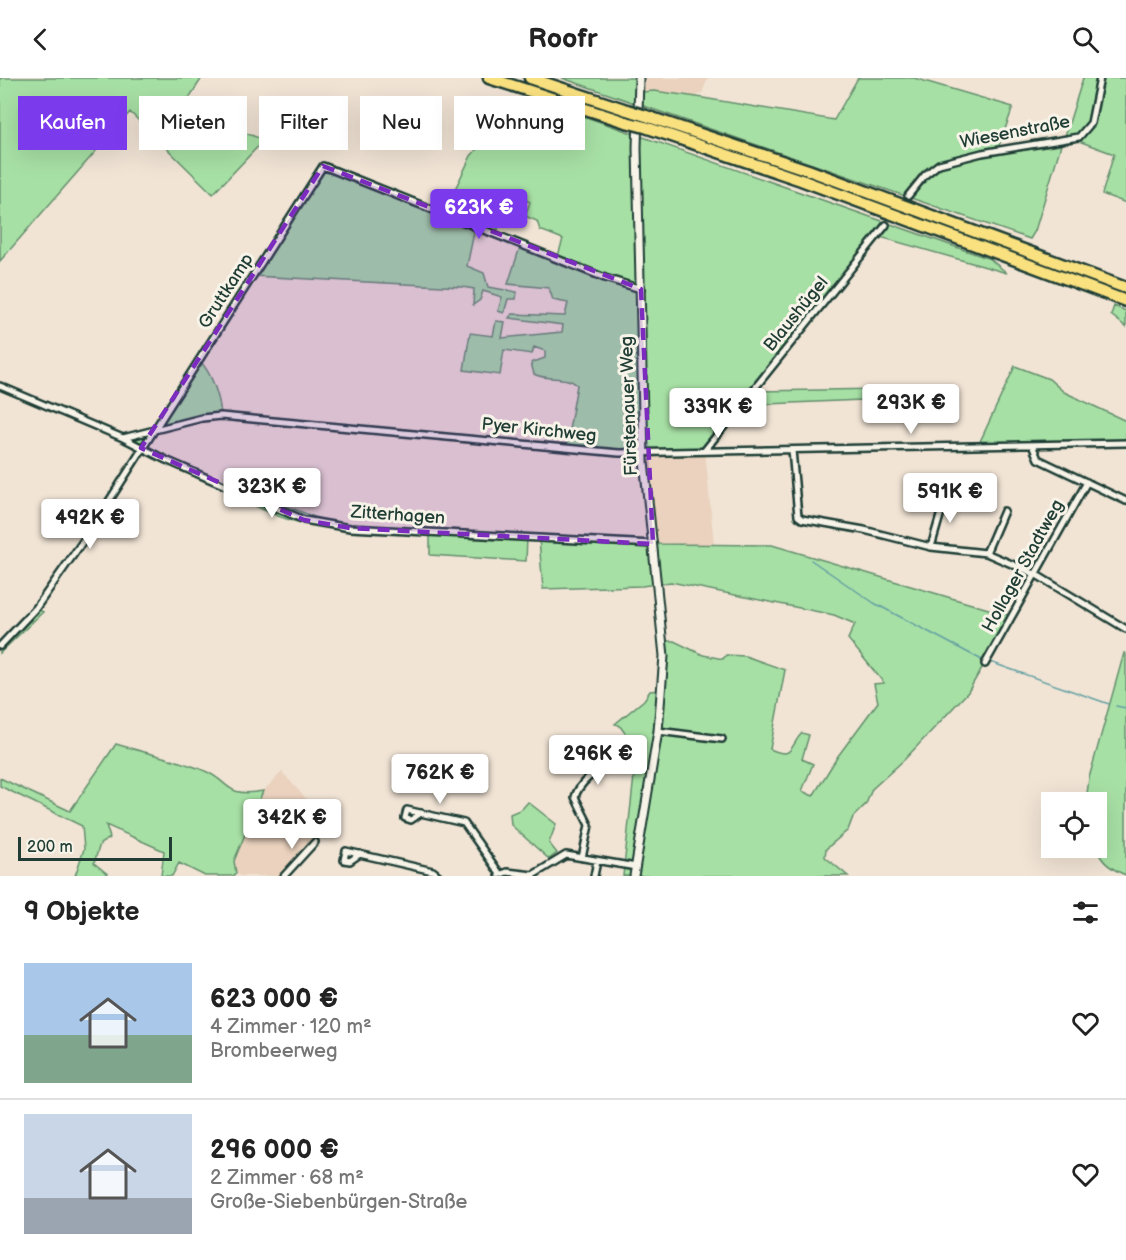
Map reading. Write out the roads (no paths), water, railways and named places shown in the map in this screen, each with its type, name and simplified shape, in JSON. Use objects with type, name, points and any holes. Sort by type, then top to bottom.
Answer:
[{"type":"highway","points":[[489,78],[801,180],[1126,301]]},
{"type":"highway","points":[[530,78],[808,170],[1126,288]]},
{"type":"street","name":"Wiesenstraße","points":[[908,196],[925,175],[939,164],[982,153],[1079,137],[1091,123],[1100,78]]},
{"type":"street","name":"Fürstenauer Weg","points":[[634,876],[658,731],[664,641],[644,453],[638,81]]},
{"type":"street","name":"Gruttkamp","points":[[0,646],[36,608],[57,579],[323,166],[605,278],[641,289]]},
{"type":"street","name":"Blaushügel","points":[[705,450],[886,225]]},
{"type":"street","points":[[0,386],[123,438]]},
{"type":"street","name":"Pyer Kirchweg","points":[[123,438],[202,418],[221,416],[619,453],[1126,443]]},
{"type":"street","name":"Zitterhagen","points":[[123,438],[304,520],[350,528],[653,544]]},
{"type":"street","points":[[1032,445],[1038,459],[1126,501]]},
{"type":"street","points":[[792,450],[798,516],[931,547],[986,554],[1035,574],[1126,629]]},
{"type":"street","name":"Hollager Stadtweg","points":[[985,664],[1087,482]]},
{"type":"street","points":[[931,547],[946,495]]},
{"type":"street","points":[[986,554],[1004,511]]},
{"type":"street","points":[[658,731],[722,739]]},
{"type":"street","points":[[582,858],[589,825],[574,797],[576,791],[598,769],[609,764]]},
{"type":"street","points":[[422,813],[464,823],[499,875],[507,872],[528,876],[560,856],[636,867]]},
{"type":"street","points":[[284,876],[315,842]]},
{"type":"street","points":[[360,854],[433,871],[439,876]]},
{"type":"street","points":[[594,876],[597,861]]},
{"type":"waterway","points":[[811,560],[874,603],[982,660]]},
{"type":"waterway","points":[[990,662],[1109,704]]},
{"type":"waterway","points":[[1116,706],[1126,708]]}]
